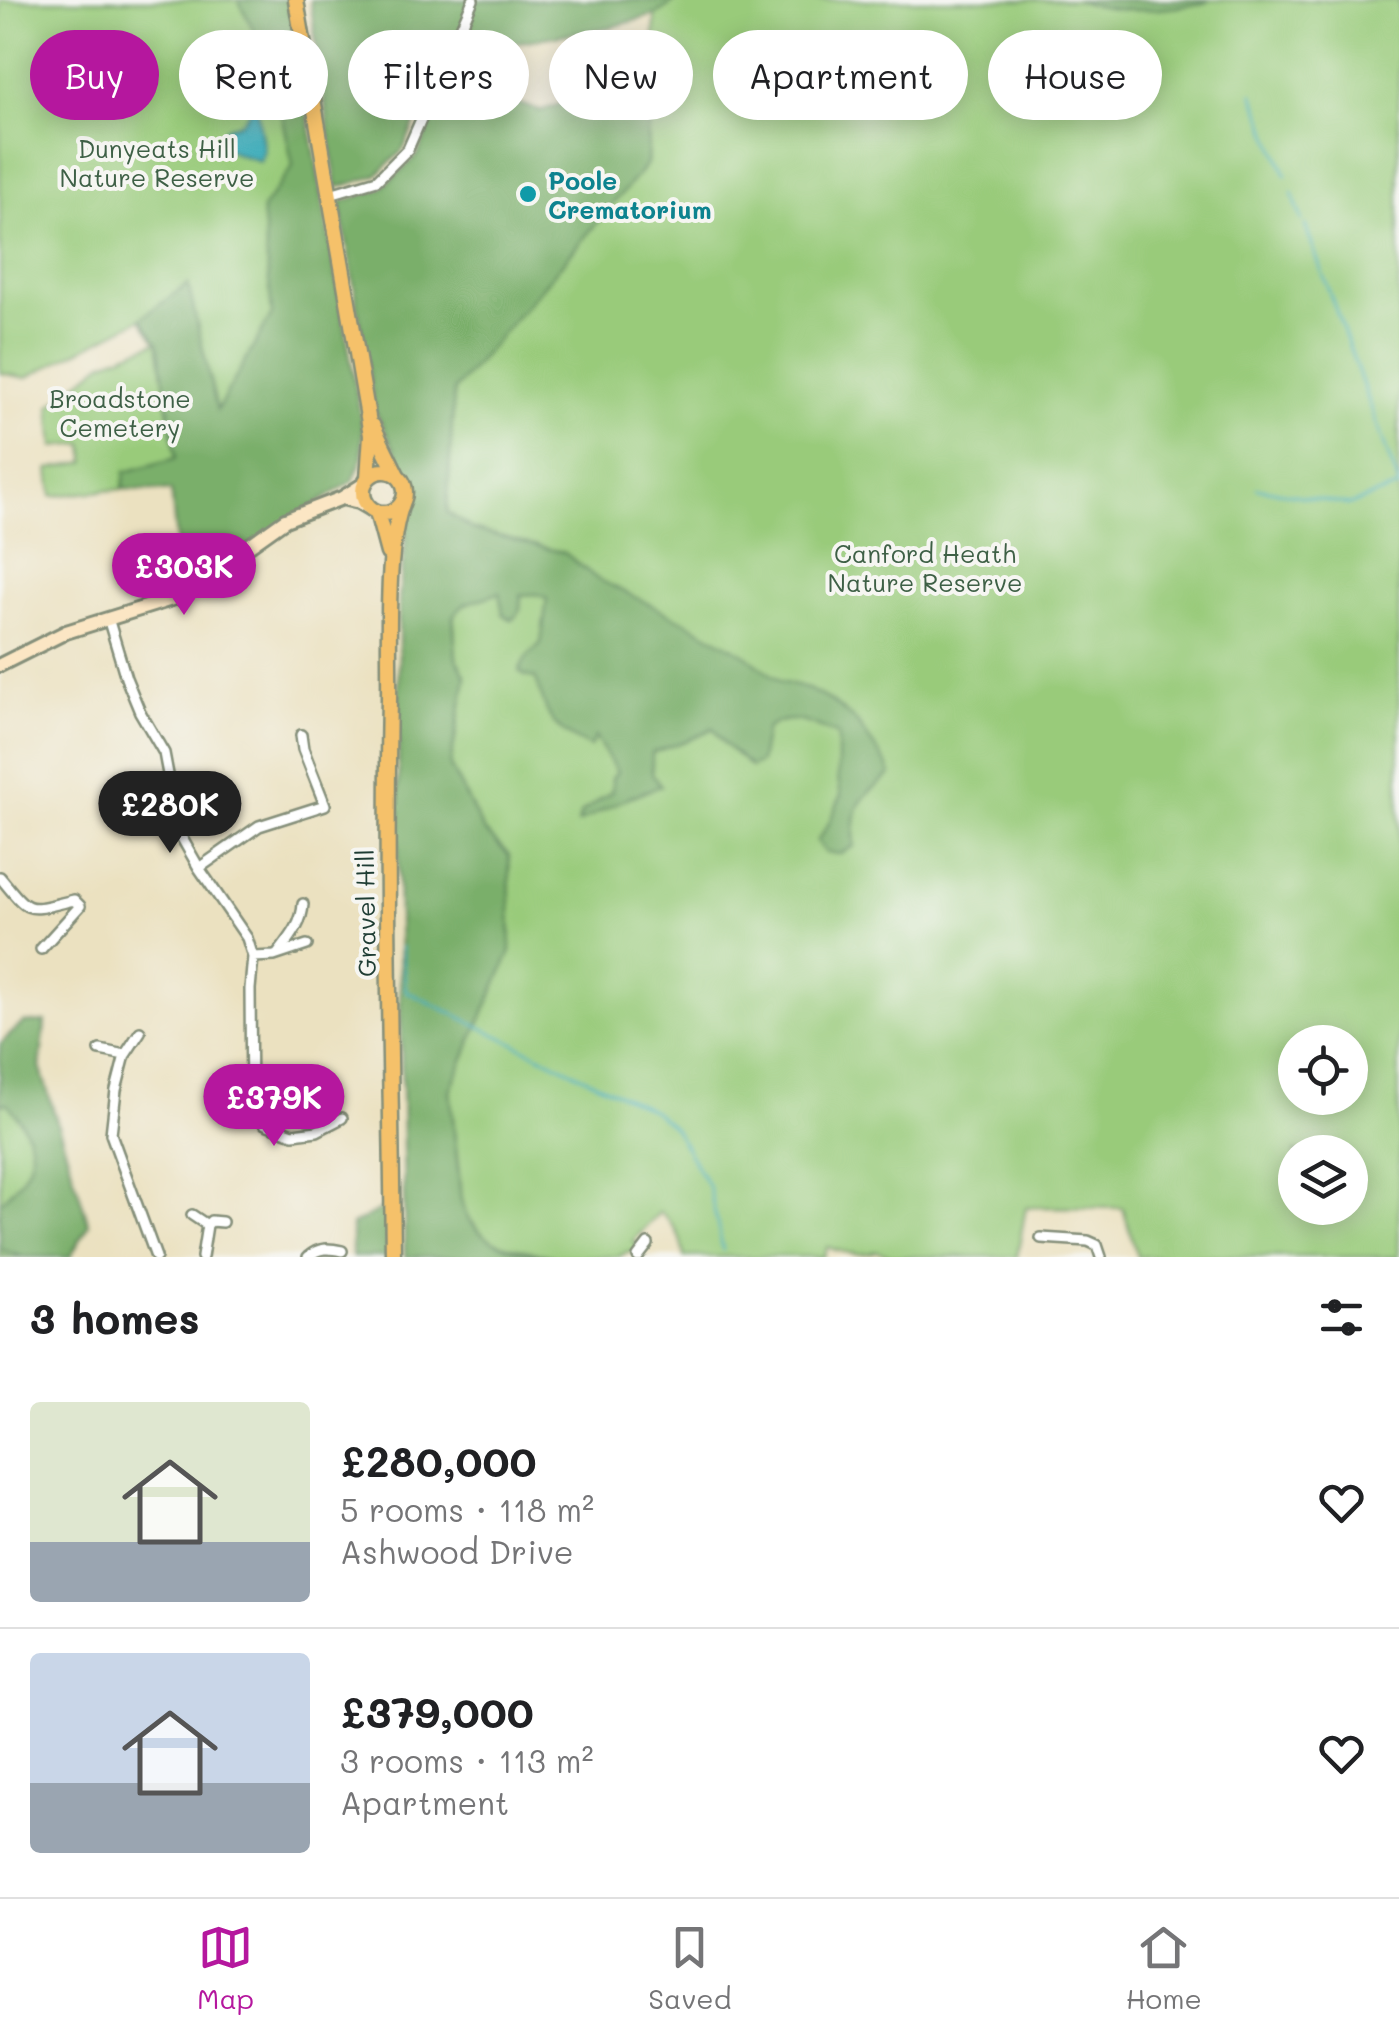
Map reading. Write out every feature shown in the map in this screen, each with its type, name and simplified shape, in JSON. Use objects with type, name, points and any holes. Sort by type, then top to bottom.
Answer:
[{"type":"main road","points":[[296,0],[371,435],[364,498],[374,510],[389,513],[403,502],[405,487],[368,417]]},
{"type":"main road","points":[[366,481],[379,471],[397,476]]},
{"type":"main road","name":"Gravel Hill","points":[[393,1257],[386,858],[392,568],[403,502]]},
{"type":"main road","name":"Gravel Hill","points":[[374,510],[392,568]]},
{"type":"street","points":[[330,194],[377,180],[408,149],[473,0]]},
{"type":"street","points":[[0,665],[66,632],[175,598],[285,520],[342,498],[366,481]]},
{"type":"street","points":[[342,498],[374,510]]},
{"type":"street","points":[[108,618],[140,712],[164,753],[179,833],[247,938],[252,957],[251,1106],[265,1124],[277,1130],[307,1134],[342,1118]]},
{"type":"street","points":[[200,868],[259,826],[325,804],[301,735]]},
{"type":"street","points":[[0,876],[22,904],[32,909],[74,900],[80,906],[40,949]]},
{"type":"street","points":[[277,955],[297,928],[303,904]]},
{"type":"street","points":[[252,957],[277,955],[307,945]]},
{"type":"street","points":[[140,1032],[125,1055],[111,1134],[156,1257]]},
{"type":"street","points":[[100,1050],[125,1055]]},
{"type":"street","points":[[192,1214],[206,1225]]},
{"type":"street","points":[[206,1225],[222,1222]]},
{"type":"street","points":[[202,1257],[206,1225]]},
{"type":"street","points":[[1042,1238],[1054,1243],[1088,1241],[1097,1245],[1101,1257]]},
{"type":"street","points":[[638,1257],[648,1244]]},
{"type":"street","points":[[308,1257],[328,1248],[342,1252]]},
{"type":"green space","name":"Dunyeats Hill Nature Reserve","points":[[0,0],[288,0],[293,30],[179,30],[179,120],[309,120],[363,430],[362,459],[353,481],[171,488],[125,472],[123,489],[52,496],[49,469],[86,462],[84,444],[54,447],[50,406],[104,362],[157,342],[141,319],[26,378],[0,373]]},
{"type":"green space","points":[[238,0],[288,0],[293,30],[254,30]]},
{"type":"green space","points":[[310,0],[677,0],[655,15],[612,27],[549,30],[549,37],[529,40],[529,30],[348,30],[348,120],[416,120],[403,150],[376,176],[337,188],[327,120],[328,30],[314,30]]},
{"type":"green space","name":"Canford Heath Nature Reserve","points":[[656,0],[1399,0],[1399,1257],[1137,1257],[1123,1208],[1026,1207],[1017,1257],[896,1257],[877,1251],[852,1254],[827,1247],[823,1257],[684,1257],[677,1232],[660,1212],[633,1241],[642,1247],[637,1253],[627,1252],[618,1257],[555,1257],[488,1241],[463,1211],[450,1090],[511,951],[509,855],[484,831],[450,766],[466,677],[456,657],[447,506],[454,390],[647,164],[649,120],[693,120],[693,30],[654,30]]},
{"type":"green space","points":[[1077,0],[1210,0],[1140,10],[1108,8]]},
{"type":"green space","points":[[529,107],[540,111],[549,108],[549,120],[649,120],[647,164],[454,390],[447,512],[472,529],[565,553],[596,578],[746,655],[781,682],[808,689],[831,701],[855,720],[891,774],[860,803],[854,846],[840,854],[826,853],[817,841],[841,796],[838,735],[802,721],[775,723],[766,729],[760,762],[751,767],[724,744],[713,728],[652,753],[652,773],[661,786],[578,823],[581,813],[612,791],[612,778],[617,772],[595,737],[590,747],[553,722],[535,678],[519,671],[541,643],[547,598],[521,595],[520,611],[512,620],[503,614],[499,593],[465,604],[453,616],[456,657],[466,677],[450,766],[484,831],[509,855],[511,951],[450,1090],[461,1199],[466,1214],[484,1235],[510,1248],[555,1257],[405,1257],[398,864],[399,598],[412,484],[375,411],[340,202],[381,189],[417,156],[433,120],[529,120]]},
{"type":"green space","points":[[283,120],[309,120],[363,430],[362,459],[353,481],[181,589],[171,491],[123,489],[125,472],[176,458],[158,343],[141,318],[188,284],[217,410],[272,314],[262,209],[293,166]]},
{"type":"green space","points":[[45,1022],[40,1067],[89,1225],[70,1257],[0,1257],[0,1044],[23,1023]]},
{"type":"green space","points":[[45,1022],[40,1067],[89,1225],[70,1257],[23,1257],[0,1249],[0,1202],[22,1178],[31,1155],[26,1131],[7,1103],[0,1104],[0,1044],[23,1023]]},
{"type":"green space","points":[[386,1207],[387,1257],[352,1257],[352,1225]]},
{"type":"water","points":[[259,120],[264,150],[260,161],[230,151],[222,142],[220,136],[225,128]]},
{"type":"waterway","points":[[1253,93],[1286,175]]},
{"type":"waterway","points":[[1292,193],[1302,220]]},
{"type":"waterway","points":[[1305,225],[1399,485]]},
{"type":"waterway","points":[[1257,488],[1349,505],[1399,487]]},
{"type":"waterway","points":[[401,947],[406,991],[652,1110],[674,1128],[709,1187],[723,1250]]},
{"type":"place","name":"Poole Crematorium","points":[[528,194]]},
{"type":"park label","name":"Broadstone Cemetery","points":[[120,412]]}]
